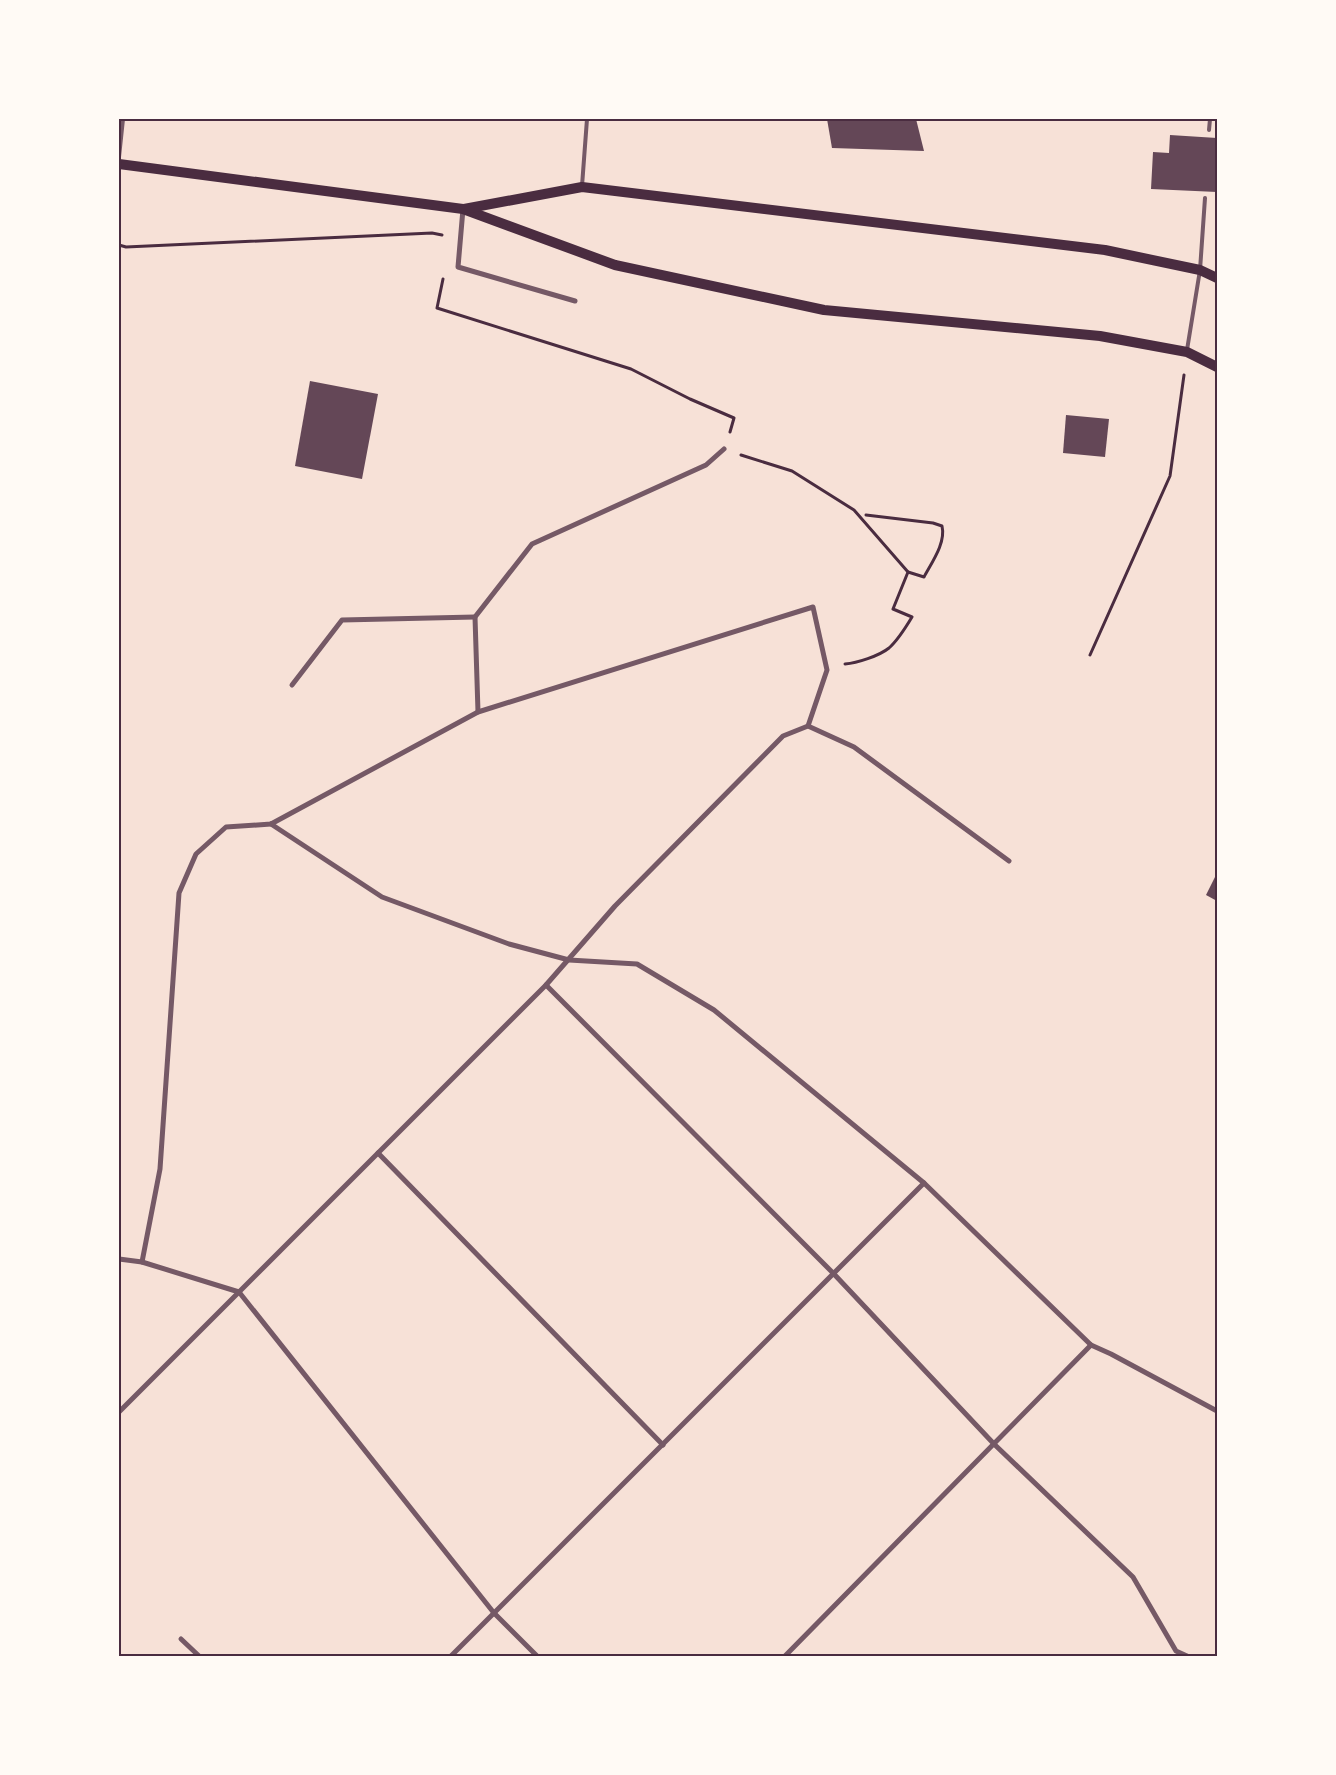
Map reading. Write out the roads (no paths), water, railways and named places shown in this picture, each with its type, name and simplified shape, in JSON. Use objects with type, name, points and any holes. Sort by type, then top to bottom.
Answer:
[{"type":"main road","points":[[119,164],[463,209],[616,265],[824,310],[1100,336],[1187,352],[1217,367]]},
{"type":"main road","points":[[463,209],[582,187],[1105,250],[1200,270],[1217,278]]},
{"type":"street","points":[[463,209],[458,267],[575,301]]},
{"type":"street","points":[[478,712],[475,617],[532,544],[706,465],[724,449]]},
{"type":"street","points":[[142,1262],[160,1169],[179,893],[196,854],[226,827],[271,824],[478,712],[813,607],[827,670],[808,726]]},
{"type":"street","points":[[292,685],[342,620],[475,617]]},
{"type":"street","points":[[119,1412],[546,984],[615,906],[783,736],[808,726],[854,747],[1009,861]]},
{"type":"street","points":[[271,824],[382,897],[509,944],[569,960],[636,964],[714,1010],[924,1183],[1091,1345],[1217,1411]]},
{"type":"street","points":[[546,984],[833,1273],[994,1444],[1133,1577],[1176,1651],[1187,1656]]},
{"type":"street","points":[[378,1153],[663,1444]]},
{"type":"street","points":[[451,1656],[924,1183]]},
{"type":"street","points":[[119,1259],[142,1262],[239,1292],[494,1613],[537,1656]]},
{"type":"street","points":[[785,1656],[1091,1345]]},
{"type":"street","points":[[181,1639],[198,1656]]},
{"type":"lane","points":[[119,157],[123,119]]},
{"type":"lane","points":[[582,187],[587,119]]},
{"type":"lane","points":[[1209,130],[1210,119]]},
{"type":"lane","points":[[1187,352],[1200,270],[1205,198]]}]
